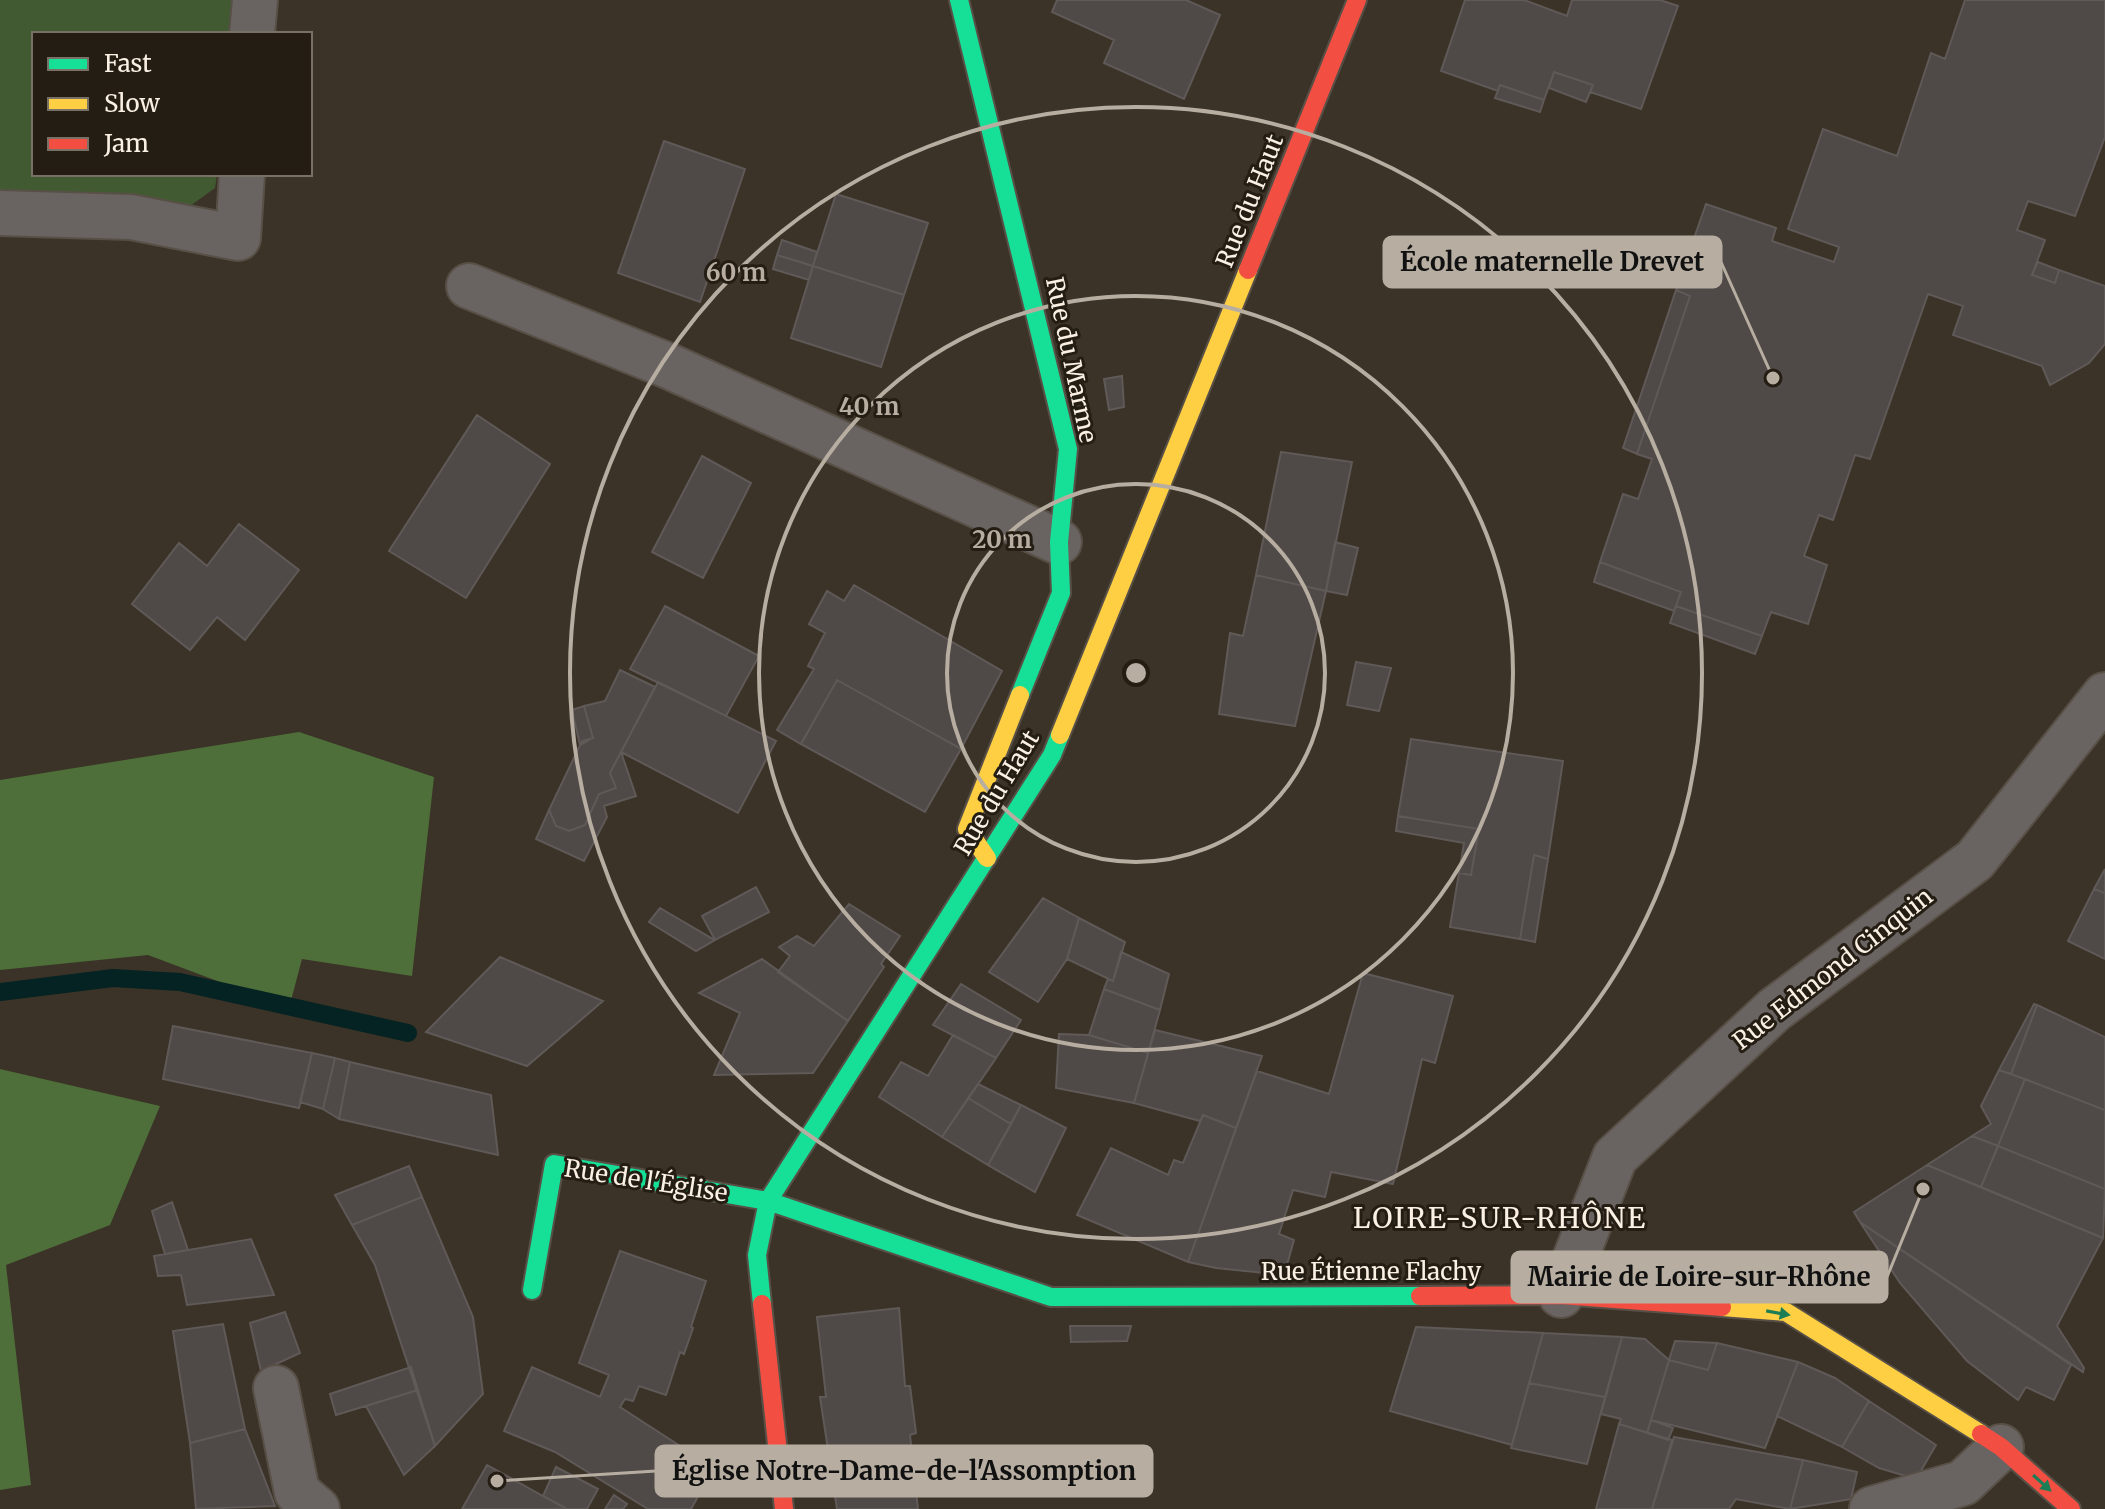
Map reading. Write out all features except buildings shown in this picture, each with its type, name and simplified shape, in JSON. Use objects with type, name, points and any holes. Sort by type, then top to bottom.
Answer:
[{"type":"street","points":[[252,32],[255,0]]},
{"type":"street","name":"Rue du Marme","points":[[959,0],[1068,449],[1059,542],[1061,593],[967,829],[987,858]]},
{"type":"street","name":"Rue du Haut","points":[[784,1509],[757,1255],[768,1201],[1052,755],[1357,0]]},
{"type":"street","points":[[0,213],[131,217],[238,238],[242,176]]},
{"type":"street","points":[[469,286],[664,364],[1059,542]]},
{"type":"street","name":"Rue Edmond Cinquin","points":[[1561,1295],[1615,1157],[1774,1010],[1975,860],[2105,695]]},
{"type":"street","name":"Rue de l'Église","points":[[532,1290],[554,1164],[768,1201]]},
{"type":"street","name":"Rue Étienne Flachy","points":[[768,1201],[1051,1297],[1561,1295],[1786,1312],[2001,1447],[2071,1509]]},
{"type":"street","points":[[276,1388],[297,1492],[317,1509]]},
{"type":"street","points":[[1872,1509],[1963,1483],[2001,1447]]},
{"type":"green space","points":[[0,0],[240,0],[240,32],[32,32],[32,176],[217,176],[215,188],[190,206],[0,197]]},
{"type":"green space","points":[[299,732],[434,777],[412,976],[302,959],[289,1008],[148,955],[0,970],[0,780]]},
{"type":"green space","points":[[0,1069],[160,1106],[110,1225],[6,1265],[31,1485],[0,1490]]},
{"type":"waterway","points":[[0,992],[113,978],[180,982],[408,1033]]},
{"type":"traffic: fast","points":[[959,0],[1068,449],[1059,542],[1061,593],[1020,695]]},
{"type":"traffic: fast","points":[[762,1304],[757,1255],[768,1201],[1052,755],[1060,735]]},
{"type":"traffic: fast","points":[[532,1290],[554,1164],[768,1201],[1051,1297],[1420,1296]]},
{"type":"traffic: slow","points":[[1060,735],[1248,270]]},
{"type":"traffic: slow","points":[[987,858],[967,829],[1020,695]]},
{"type":"traffic: slow","points":[[1722,1307],[1786,1312],[1981,1434]]},
{"type":"traffic: jam","points":[[1248,270],[1357,0]]},
{"type":"traffic: jam","points":[[1420,1296],[1561,1295],[1722,1307]]},
{"type":"traffic: jam","points":[[762,1304],[784,1509]]},
{"type":"traffic: jam","points":[[1981,1434],[2001,1447],[2071,1509]]},
{"type":"place","name":"École maternelle Drevet","points":[[1773,378]]},
{"type":"place","name":"Mairie de Loire-sur-Rhône","points":[[1923,1189]]},
{"type":"place","name":"Église Notre-Dame-de-l'Assomption","points":[[497,1481]]},
{"type":"district","name":"LOIRE-SUR-RHÔNE","points":[[1500,1218]]}]
